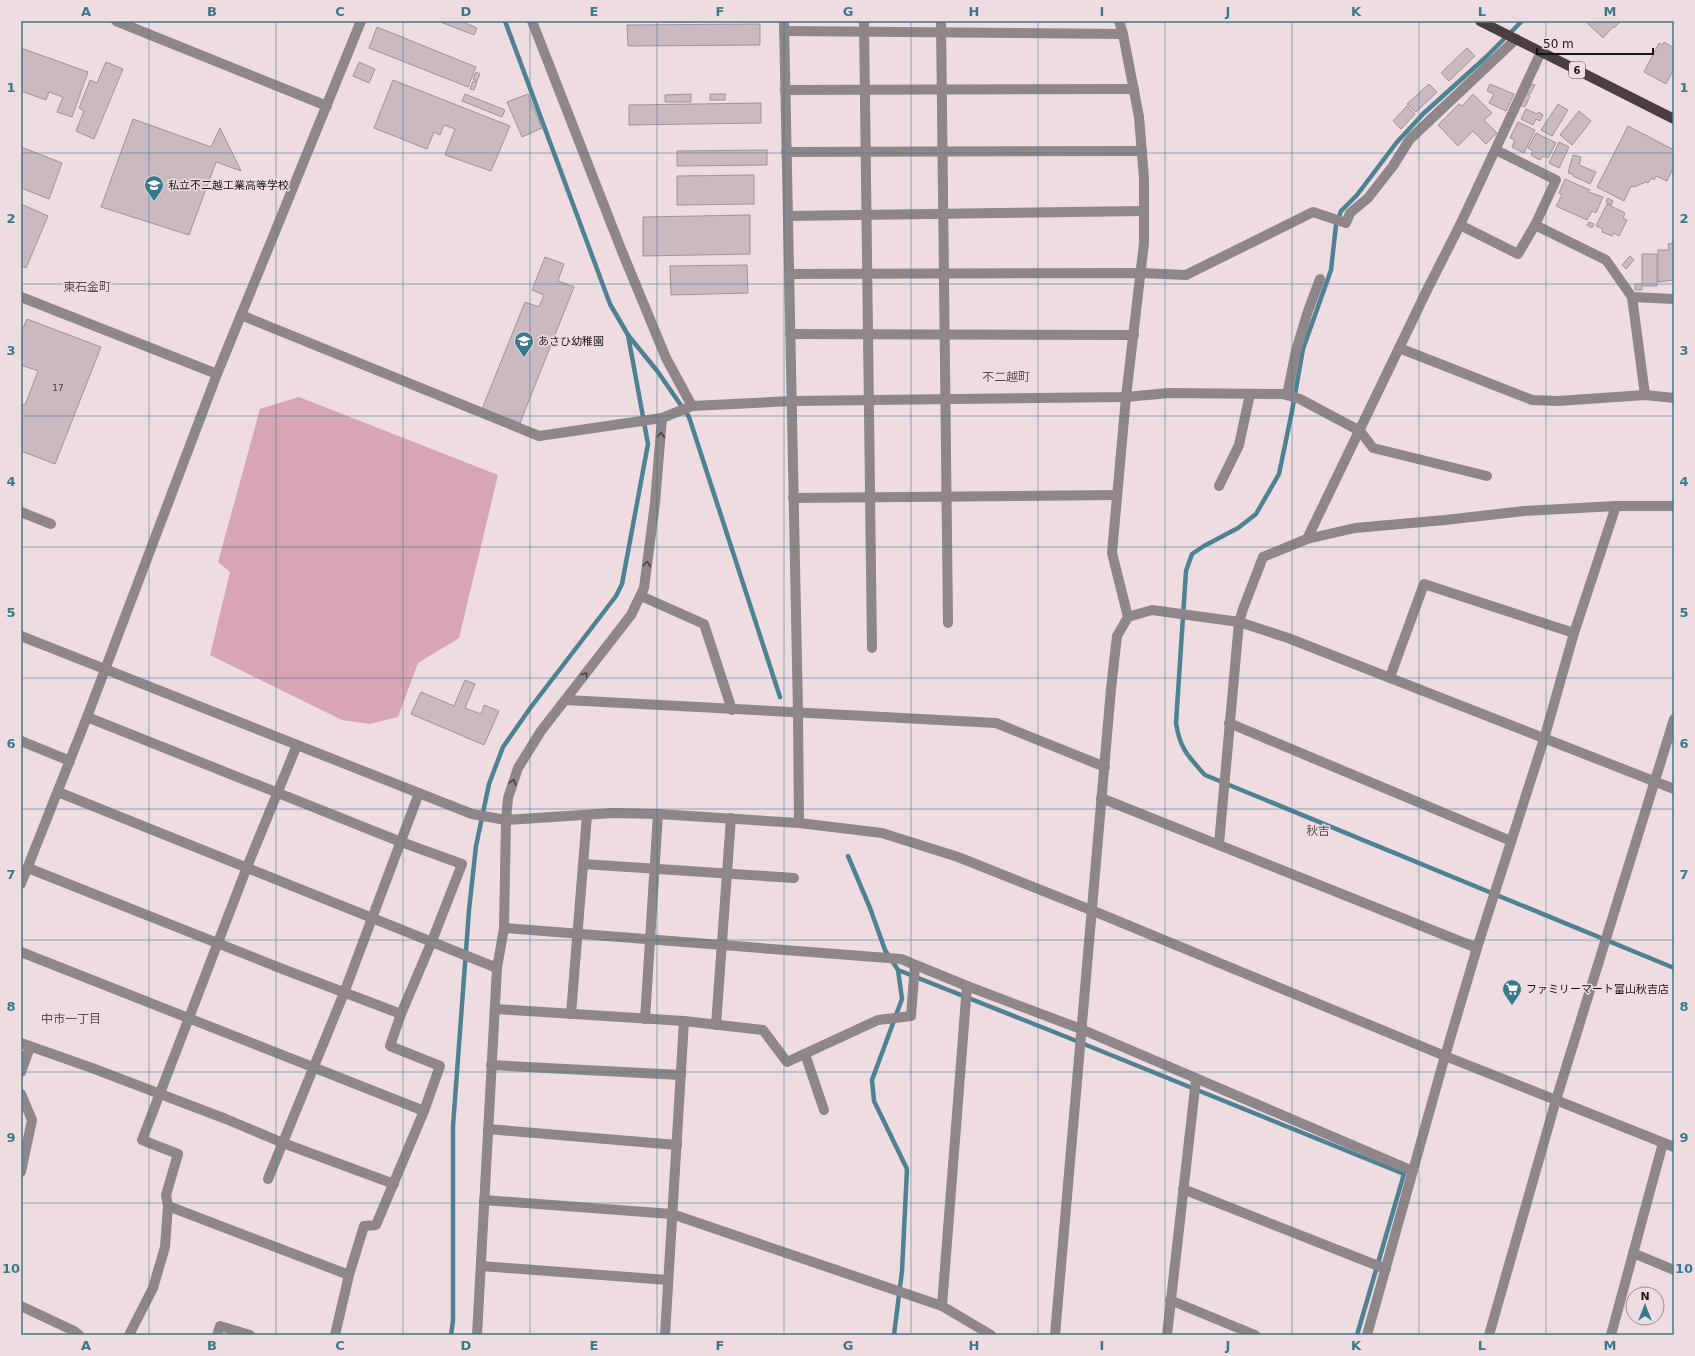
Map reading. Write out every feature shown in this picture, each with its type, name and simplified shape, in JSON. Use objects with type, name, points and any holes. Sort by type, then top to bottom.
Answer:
[{"type":"main road","name":"6","points":[[1480,21],[1674,119]]},
{"type":"street","points":[[116,21],[327,106]]},
{"type":"street","points":[[21,884],[88,717],[217,374],[361,21]]},
{"type":"street","points":[[532,21],[621,249],[663,350],[692,406]]},
{"type":"street","points":[[864,21],[872,648]]},
{"type":"street","points":[[941,21],[948,623]]},
{"type":"street","points":[[1119,21],[1123,34],[1139,117],[1144,211],[1144,243],[1126,397],[1112,553],[1128,617]]},
{"type":"street","points":[[799,823],[784,26],[864,32],[1123,34]]},
{"type":"street","points":[[789,274],[1186,275],[1313,212],[1346,223],[1350,213],[1368,198],[1393,166],[1410,139],[1516,39]]},
{"type":"street","points":[[1307,539],[1460,225],[1541,52]]},
{"type":"street","points":[[785,90],[1134,89]]},
{"type":"street","points":[[1460,225],[1518,254],[1535,225],[1556,180],[1496,150]]},
{"type":"street","points":[[786,152],[1142,151]]},
{"type":"street","points":[[788,216],[1144,211]]},
{"type":"street","points":[[1535,225],[1606,260],[1632,297],[1645,395]]},
{"type":"street","points":[[1287,395],[1296,352],[1308,310],[1320,279]]},
{"type":"street","points":[[21,297],[217,374]]},
{"type":"street","points":[[1632,297],[1674,299]]},
{"type":"street","points":[[241,315],[539,436],[662,418],[692,406],[792,401],[1126,397],[1169,393],[1287,395],[1300,399],[1360,431],[1374,448],[1488,476]]},
{"type":"street","points":[[790,334],[1134,335]]},
{"type":"street","points":[[1399,348],[1532,400],[1558,401],[1645,395],[1674,398]]},
{"type":"street","points":[[1219,486],[1239,445],[1250,394]]},
{"type":"street","points":[[477,1335],[491,1065],[496,1009],[497,968],[504,928],[506,820],[508,798],[518,768],[541,731],[631,615],[644,588],[655,503],[662,418]]},
{"type":"street","points":[[793,498],[1117,495]]},
{"type":"street","points":[[1367,1335],[1445,1056],[1477,948],[1544,739],[1574,633],[1616,506]]},
{"type":"street","points":[[1219,844],[1239,622],[1263,556],[1307,539],[1355,528],[1524,511],[1616,506],[1674,506]]},
{"type":"street","points":[[21,512],[51,524]]},
{"type":"street","points":[[1390,677],[1424,584],[1574,633]]},
{"type":"street","points":[[640,596],[704,624],[732,710]]},
{"type":"street","points":[[1055,1335],[1091,910],[1117,636],[1128,617],[1152,610],[1239,622],[1288,638],[1390,677],[1674,789]]},
{"type":"street","points":[[21,636],[472,814],[506,820],[613,813],[658,814],[799,823],[882,833],[958,857],[1674,1148]]},
{"type":"street","points":[[566,700],[996,724],[1105,767]]},
{"type":"street","points":[[88,717],[401,842],[462,864],[432,941],[401,1014],[390,1046],[440,1066],[424,1111],[376,1225],[364,1226],[349,1275],[335,1335]]},
{"type":"street","points":[[1489,1335],[1556,1100],[1674,720]]},
{"type":"street","points":[[1229,723],[1511,841]]},
{"type":"street","points":[[21,741],[70,761]]},
{"type":"street","points":[[128,1335],[153,1288],[165,1247],[168,1206],[166,1195],[178,1154],[142,1140],[247,867],[296,745]]},
{"type":"street","points":[[58,792],[497,968]]},
{"type":"street","points":[[268,1179],[344,993],[419,793]]},
{"type":"street","points":[[1101,798],[1477,948]]},
{"type":"street","points":[[645,1019],[658,814]]},
{"type":"street","points":[[571,1014],[587,815]]},
{"type":"street","points":[[716,1025],[731,818]]},
{"type":"street","points":[[583,864],[794,878]]},
{"type":"street","points":[[28,868],[218,944],[401,1014]]},
{"type":"street","points":[[504,928],[901,959],[967,986],[1081,1029],[1414,1171]]},
{"type":"street","points":[[21,952],[424,1111]]},
{"type":"street","points":[[496,1009],[684,1021],[763,1030],[787,1062],[878,1020],[911,1016],[915,965]]},
{"type":"street","points":[[942,1306],[967,986]]},
{"type":"street","points":[[665,1335],[684,1021]]},
{"type":"street","points":[[21,1072],[26,1045],[92,1068],[283,1143],[394,1184]]},
{"type":"street","points":[[805,1054],[824,1110]]},
{"type":"street","points":[[491,1065],[681,1075]]},
{"type":"street","points":[[1167,1335],[1196,1079]]},
{"type":"street","points":[[21,1094],[32,1120],[21,1172]]},
{"type":"street","points":[[488,1129],[677,1145]]},
{"type":"street","points":[[1611,1335],[1663,1143]]},
{"type":"street","points":[[1183,1189],[1386,1269]]},
{"type":"street","points":[[484,1200],[672,1214],[942,1306],[991,1335]]},
{"type":"street","points":[[168,1206],[349,1275]]},
{"type":"street","points":[[1633,1253],[1674,1270]]},
{"type":"street","points":[[481,1266],[668,1280]]},
{"type":"street","points":[[1170,1300],[1255,1335]]},
{"type":"street","points":[[21,1306],[74,1331],[79,1335]]},
{"type":"street","points":[[217,1335],[220,1326],[250,1335]]},
{"type":"shaded area","points":[[299,397],[498,475],[459,638],[418,663],[398,717],[370,724],[342,720],[210,655],[230,572],[218,562],[260,409]]},
{"type":"building","points":[[438,21],[461,21],[477,28],[474,35]]},
{"type":"building","points":[[690,21],[690,22],[664,22]]},
{"type":"building","points":[[1585,21],[1621,21],[1603,38]]},
{"type":"building","points":[[760,24],[760,45],[628,46],[627,25]]},
{"type":"building","points":[[377,27],[476,67],[468,87],[369,48]]},
{"type":"building","points":[[1664,42],[1674,48],[1674,69],[1666,84],[1644,72],[1659,43],[1662,45]]},
{"type":"building","points":[[21,48],[88,72],[72,117],[57,112],[63,97],[49,92],[46,100],[21,91]]},
{"type":"building","points":[[1467,48],[1475,56],[1449,81],[1441,73]]},
{"type":"building","points":[[106,62],[123,69],[94,139],[76,131],[84,111],[79,108],[90,80],[97,83]]},
{"type":"building","points":[[359,62],[375,69],[369,83],[353,76]]},
{"type":"building","points":[[476,72],[480,74],[477,81],[473,79]]},
{"type":"building","points":[[393,80],[510,126],[491,171],[445,155],[455,129],[444,125],[440,135],[434,132],[427,149],[374,128]]},
{"type":"building","points":[[473,81],[477,82],[474,90],[470,89]]},
{"type":"building","points":[[1429,84],[1437,92],[1416,112],[1407,104]]},
{"type":"building","points":[[1490,84],[1514,94],[1506,111],[1489,103],[1494,94],[1487,91]]},
{"type":"building","points":[[1531,84],[1535,85],[1530,94],[1527,93]]},
{"type":"building","points":[[465,94],[505,110],[502,117],[462,101]]},
{"type":"building","points":[[528,94],[542,128],[522,137],[507,102]]},
{"type":"building","points":[[691,94],[691,102],[665,102],[665,95]]},
{"type":"building","points":[[710,94],[725,94],[725,100],[710,100]]},
{"type":"building","points":[[1473,94],[1492,113],[1484,120],[1497,133],[1486,144],[1473,131],[1458,146],[1438,125],[1459,104],[1462,106]]},
{"type":"building","points":[[1526,94],[1530,96],[1525,107],[1520,105]]},
{"type":"building","points":[[761,103],[761,123],[629,125],[629,105]]},
{"type":"building","points":[[1558,104],[1568,110],[1552,136],[1541,130]]},
{"type":"building","points":[[1407,106],[1415,114],[1401,129],[1393,121]]},
{"type":"building","points":[[1526,109],[1537,114],[1539,112],[1543,115],[1540,121],[1536,119],[1533,125],[1521,119]]},
{"type":"building","points":[[1579,111],[1591,121],[1572,145],[1560,135]]},
{"type":"building","points":[[133,119],[211,147],[220,128],[241,171],[216,162],[189,235],[101,207]]},
{"type":"building","points":[[1518,122],[1535,130],[1524,153],[1512,147],[1515,140],[1510,138]]},
{"type":"building","points":[[1628,126],[1674,150],[1674,166],[1667,181],[1656,176],[1654,180],[1652,178],[1648,183],[1646,182],[1634,187],[1631,186],[1624,201],[1597,187]]},
{"type":"building","points":[[1536,133],[1556,143],[1548,158],[1543,156],[1540,160],[1531,155],[1533,151],[1528,148]]},
{"type":"building","points":[[1559,142],[1569,147],[1559,168],[1549,163]]},
{"type":"building","points":[[21,147],[62,163],[49,199],[21,188]]},
{"type":"building","points":[[767,150],[767,165],[677,166],[677,151]]},
{"type":"building","points":[[1573,155],[1581,157],[1579,165],[1596,172],[1590,184],[1573,176],[1573,174],[1568,173]]},
{"type":"building","points":[[754,175],[754,204],[677,205],[677,176]]},
{"type":"building","points":[[1565,179],[1590,190],[1588,192],[1603,197],[1596,213],[1592,211],[1587,220],[1556,206],[1562,195],[1559,193]]},
{"type":"building","points":[[1608,198],[1613,201],[1611,205],[1606,202]]},
{"type":"building","points":[[21,204],[48,216],[26,268],[21,266]]},
{"type":"building","points":[[1607,204],[1625,213],[1623,218],[1627,220],[1619,236],[1614,233],[1612,236],[1602,232],[1603,229],[1596,226]]},
{"type":"building","points":[[750,215],[750,254],[643,256],[643,217]]},
{"type":"building","points":[[1589,222],[1594,224],[1592,228],[1587,225]]},
{"type":"building","points":[[1674,243],[1674,280],[1658,282],[1658,250],[1669,250],[1668,244]]},
{"type":"building","points":[[1642,254],[1657,254],[1657,286],[1642,286],[1642,290],[1635,290],[1635,284],[1642,284]]},
{"type":"building","points":[[1630,256],[1634,260],[1626,269],[1622,265]]},
{"type":"building","name":"あさひ幼稚園","points":[[545,257],[564,264],[558,281],[574,287],[520,423],[482,409],[525,302],[539,307],[544,295],[532,290]]},
{"type":"building","points":[[747,265],[748,293],[671,295],[670,266]]},
{"type":"building","points":[[27,319],[101,347],[55,464],[21,451],[21,404],[25,405],[38,371],[21,365],[21,333]]},
{"type":"building","points":[[465,680],[475,684],[465,708],[481,714],[484,705],[499,711],[484,745],[411,714],[421,692],[454,706]]},
{"type":"waterway","points":[[505,21],[610,304],[628,335],[658,372],[689,417],[780,697]]},
{"type":"waterway","points":[[1522,21],[1485,58],[1424,113],[1397,142],[1357,195],[1341,211],[1336,225],[1331,270],[1303,349],[1279,474],[1256,514],[1238,528],[1192,554],[1186,571],[1176,723],[1182,746],[1205,775],[1674,968]]},
{"type":"waterway","points":[[451,1335],[453,1321],[453,1126],[469,910],[476,846],[489,784],[503,747],[531,707],[616,596],[622,584],[648,444],[628,335]]},
{"type":"waterway","points":[[848,856],[870,908],[885,950],[898,970],[1404,1174],[1357,1335]]},
{"type":"waterway","points":[[894,1335],[902,1271],[907,1169],[874,1101],[872,1080],[902,999],[898,970]]},
{"type":"place","name":"私立不二越工業高等学校","points":[[154,202]]},
{"type":"place","name":"あさひ幼稚園","points":[[524,358]]},
{"type":"place","name":"ファミリーマート富山秋吉店","points":[[1512,1006]]},
{"type":"district","name":"東石金町","points":[[87,287]]},
{"type":"district","name":"不二越町","points":[[1006,377]]},
{"type":"district","name":"秋吉","points":[[1318,831]]},
{"type":"district","name":"中市一丁目","points":[[71,1019]]}]
